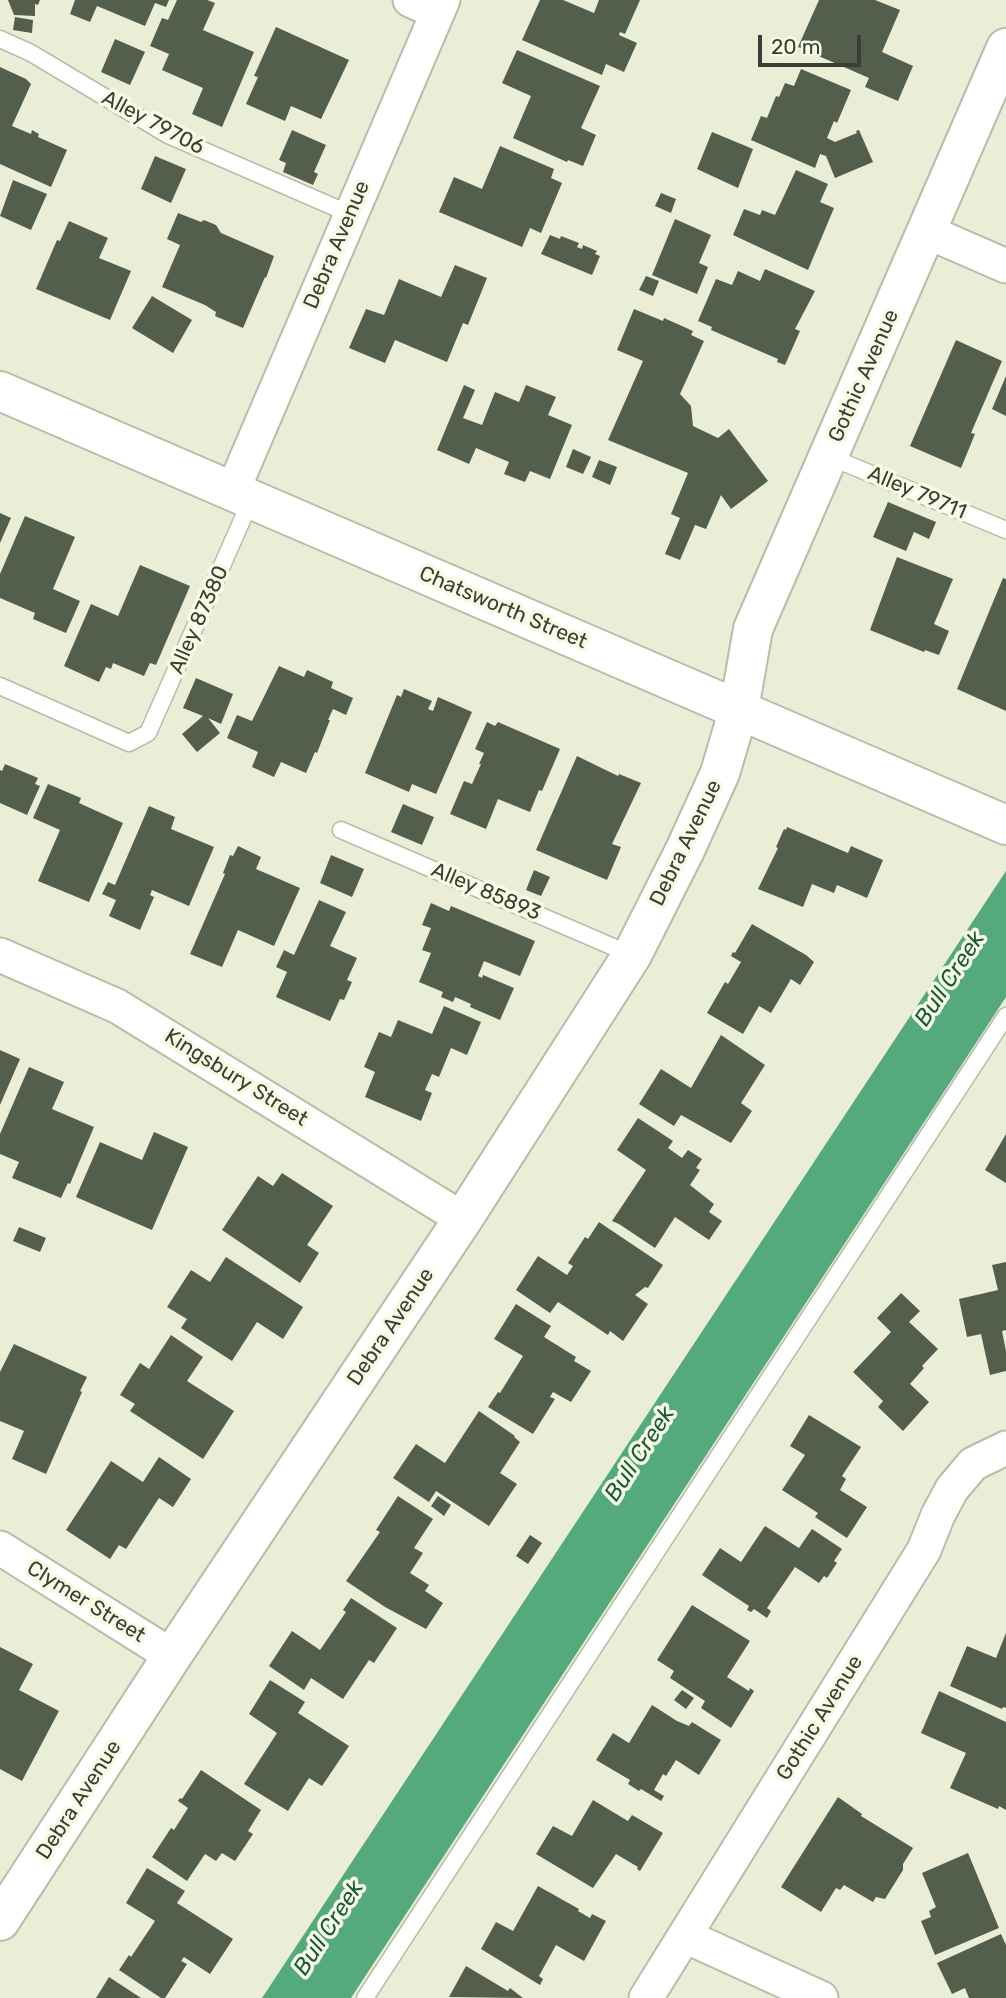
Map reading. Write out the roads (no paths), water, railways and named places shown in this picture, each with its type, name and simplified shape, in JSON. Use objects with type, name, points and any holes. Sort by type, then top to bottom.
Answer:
[{"type":"street","name":"Debra Avenue","points":[[242,494],[430,4]]},
{"type":"street","name":"Gothic Avenue","points":[[739,709],[753,629],[1006,48]]},
{"type":"street","points":[[928,232],[1006,266]]},
{"type":"street","name":"Chatsworth Street","points":[[0,390],[1006,825]]},
{"type":"street","name":"Debra Avenue","points":[[0,1921],[172,1656],[463,1219],[632,955],[713,788],[739,709]]},
{"type":"street","name":"Kingsbury Street","points":[[0,955],[117,1006],[463,1219]]},
{"type":"street","name":"Gothic Avenue","points":[[646,1998],[924,1550],[952,1489],[973,1464],[1004,1449]]},
{"type":"street","name":"Clymer Street","points":[[0,1548],[172,1656]]},
{"type":"street","points":[[685,1936],[821,1998]]},
{"type":"lane","name":"Alley 79706","points":[[0,39],[31,52],[168,135],[350,214]]},
{"type":"lane","name":"Alley 79711","points":[[828,456],[1006,530]]},
{"type":"lane","name":"Alley 87380","points":[[0,686],[129,743],[148,733],[242,494]]},
{"type":"lane","name":"Alley 85893","points":[[341,830],[632,955]]},
{"type":"lane","points":[[365,1998],[1006,1016]]},
{"type":"water","name":"Bull Creek","points":[[1006,871],[1006,997],[351,1998],[262,1998]]}]
